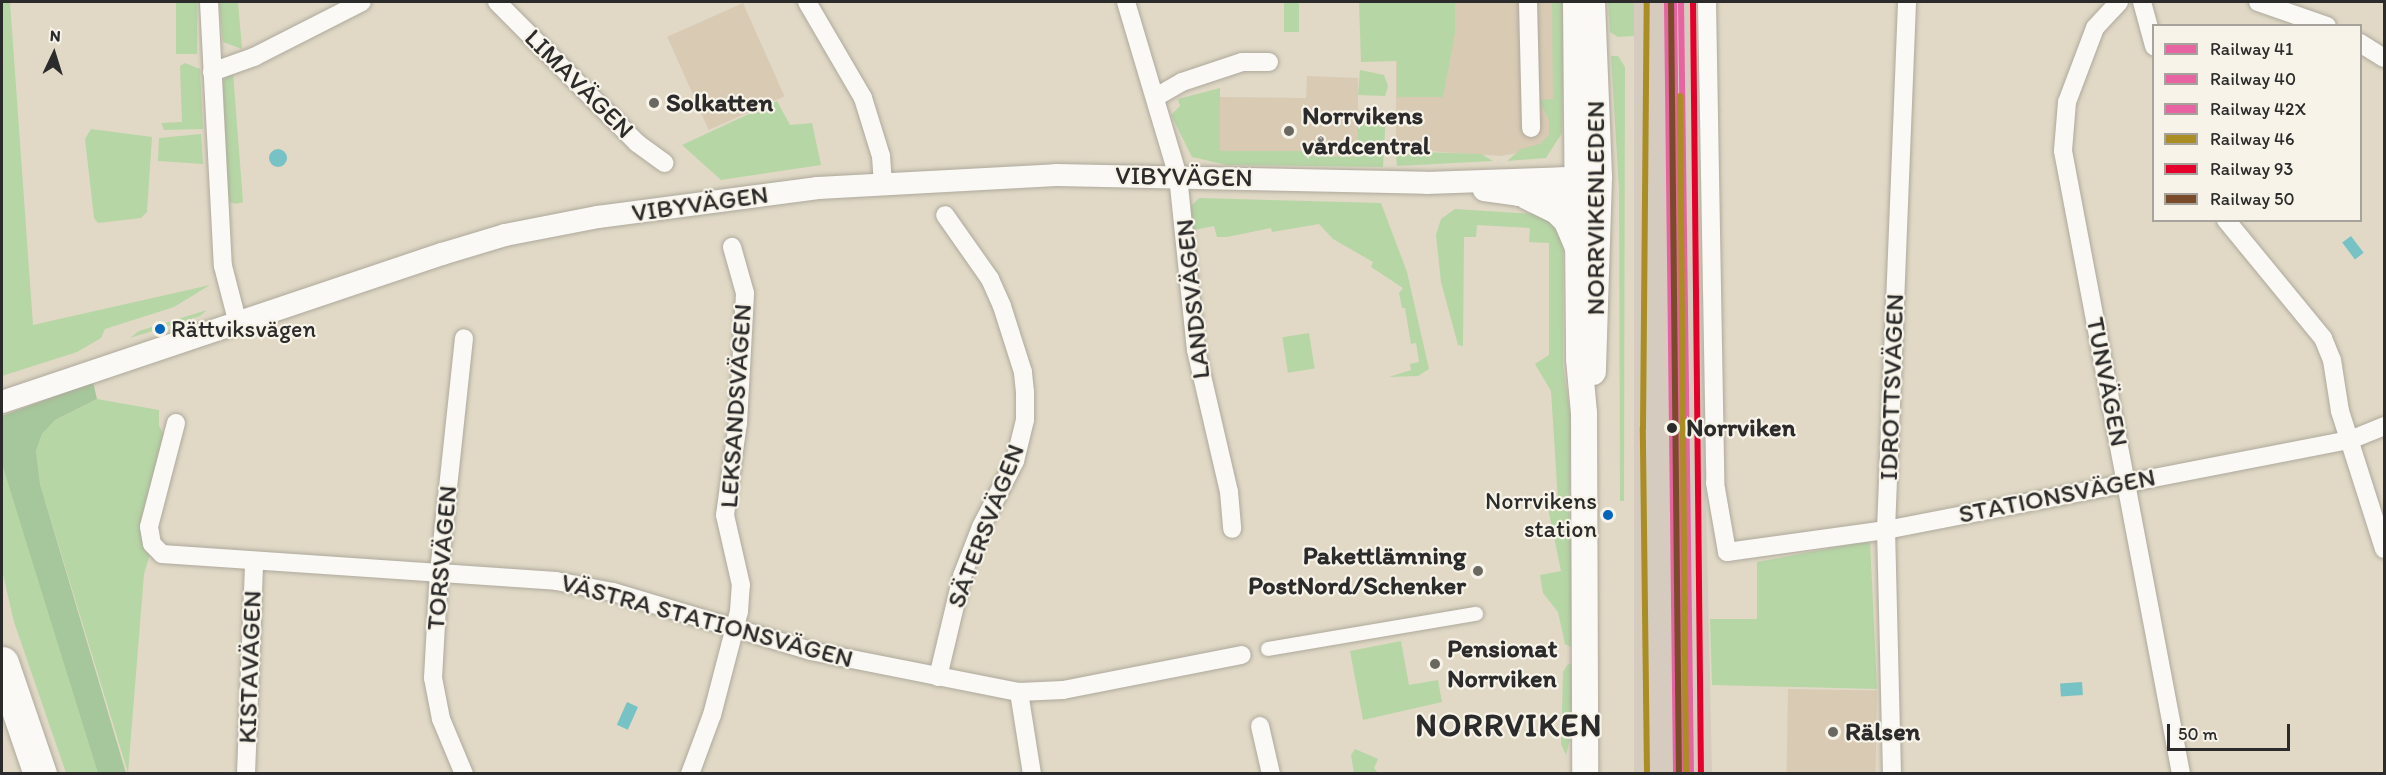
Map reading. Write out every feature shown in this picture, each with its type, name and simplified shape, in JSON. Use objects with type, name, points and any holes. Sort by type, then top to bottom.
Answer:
[{"type":"highway","points":[[2,663],[40,774]]},
{"type":"main road","name":"NORRVIKENLEDEN","points":[[1576,2],[1577,105],[1589,186],[1578,252],[1579,359],[1584,413],[1585,774]]},
{"type":"main road","name":"NORRVIKENLEDEN","points":[[1584,413],[1596,361],[1589,186],[1592,2]]},
{"type":"street","points":[[209,2],[223,266],[237,320]]},
{"type":"street","points":[[212,72],[254,57],[362,2]]},
{"type":"street","name":"LIMAVÄGEN","points":[[497,2],[637,143],[665,163]]},
{"type":"street","points":[[807,2],[863,98],[881,156],[883,182]]},
{"type":"street","name":"LANDSVÄGEN","points":[[1126,2],[1178,176],[1196,350],[1229,492],[1232,529]]},
{"type":"street","points":[[1528,2],[1532,128]]},
{"type":"street","name":"STATIONSVÄGEN","points":[[1707,2],[1715,483],[1726,552],[1886,530],[2349,440],[2385,426]]},
{"type":"street","name":"IDROTTSVÄGEN","points":[[1892,774],[1886,530],[1907,2]]},
{"type":"street","name":"TUNVÄGEN","points":[[2119,2],[2095,28],[2067,102],[2063,151],[2181,774]]},
{"type":"street","points":[[2142,2],[2152,39]]},
{"type":"street","points":[[2258,2],[2321,24]]},
{"type":"street","points":[[2362,44],[2385,58]]},
{"type":"street","points":[[1156,97],[1182,82],[1242,62],[1269,62]]},
{"type":"street","points":[[1577,105],[1563,158],[1553,170],[1526,186],[1556,212],[1568,228],[1578,252]]},
{"type":"street","name":"VIBYVÄGEN","points":[[2,402],[237,320],[505,235],[598,217],[883,182],[1056,175],[1589,186]]},
{"type":"street","name":"SÄTERSVÄGEN","points":[[938,676],[962,576],[981,527],[1015,461],[1024,420],[1025,392],[1023,372],[1002,306],[990,279],[945,215]]},
{"type":"street","points":[[2228,222],[2323,338],[2332,360],[2349,440],[2385,549]]},
{"type":"street","name":"LEKSANDSVÄGEN","points":[[690,774],[712,716],[734,630],[741,585],[725,515],[738,423],[745,292],[732,247]]},
{"type":"street","name":"TORSVÄGEN","points":[[464,338],[439,572],[435,699],[464,774]]},
{"type":"street","name":"VÄSTRA STATIONSVÄGEN","points":[[176,423],[149,526],[152,543],[162,554],[556,580],[614,592],[734,630],[811,651],[1019,692],[1063,690],[1242,655]]},
{"type":"street","name":"KISTAVÄGEN","points":[[246,774],[254,561]]},
{"type":"street","points":[[1268,649],[1476,614]]},
{"type":"street","points":[[1019,692],[1032,774]]},
{"type":"street","points":[[1260,726],[1271,774]]},
{"type":"shaded area","points":[[1396,2],[1559,2],[1562,120],[1549,137],[1536,150],[1500,156],[1400,149],[1396,142]]},
{"type":"shaded area","points":[[1634,2],[1695,2],[1712,773],[1634,774]]},
{"type":"shaded area","points":[[743,3],[784,96],[709,130],[667,37]]},
{"type":"shaded area","name":"Norrvikens vårdcentral","points":[[1307,76],[1358,78],[1358,157],[1307,156],[1306,151],[1219,151],[1220,97],[1306,98]]},
{"type":"shaded area","name":"Rälsen","points":[[1788,689],[1877,691],[1876,774],[1787,773]]},
{"type":"green space","points":[[2,2],[10,2],[33,325],[210,285],[174,307],[105,329],[101,338],[77,352],[2,376]]},
{"type":"green space","points":[[176,2],[197,2],[197,54],[176,54]]},
{"type":"green space","points":[[219,2],[238,2],[242,49],[223,42]]},
{"type":"green space","points":[[1284,2],[1299,2],[1299,32],[1284,32]]},
{"type":"green space","points":[[1359,2],[1455,2],[1455,33],[1443,97],[1397,97],[1397,61],[1361,62]]},
{"type":"green space","points":[[1552,2],[1564,2],[1562,133],[1546,158],[1507,161],[1521,149],[1540,144],[1549,135],[1549,120],[1539,100],[1553,99]]},
{"type":"green space","points":[[1608,2],[1634,2],[1634,36],[1618,37],[1610,32]]},
{"type":"green space","points":[[1611,56],[1618,56],[1625,67],[1624,501],[1620,501],[1619,190]]},
{"type":"green space","points":[[185,63],[200,69],[203,129],[164,130],[161,123],[182,122],[180,66]]},
{"type":"green space","points":[[1360,70],[1384,75],[1388,86],[1385,96],[1358,95]]},
{"type":"green space","points":[[233,73],[243,202],[236,204],[230,202],[228,194],[223,83],[226,76]]},
{"type":"green space","points":[[1220,88],[1220,151],[1307,151],[1307,156],[1357,157],[1358,112],[1386,113],[1383,167],[1227,165],[1192,157],[1171,115],[1180,106],[1178,99]]},
{"type":"green space","points":[[777,101],[790,125],[812,123],[821,165],[721,180],[682,145]]},
{"type":"green space","points":[[91,129],[152,137],[147,212],[141,218],[98,223],[94,218],[85,139]]},
{"type":"green space","points":[[201,134],[203,164],[158,161],[159,138]]},
{"type":"green space","points":[[1422,152],[1481,154],[1493,161],[1397,166],[1396,156]]},
{"type":"green space","points":[[1199,198],[1381,203],[1407,272],[1429,369],[1418,376],[1389,377],[1411,370],[1410,364],[1419,362],[1416,343],[1411,344],[1405,308],[1402,308],[1399,293],[1403,288],[1371,267],[1373,262],[1333,239],[1319,224],[1272,232],[1271,228],[1227,237],[1217,237],[1214,226],[1189,231],[1191,206]]},
{"type":"green space","points":[[1455,209],[1534,214],[1550,222],[1563,241],[1563,366],[1571,420],[1569,526],[1574,561],[1573,648],[1565,644],[1558,612],[1543,593],[1540,575],[1561,571],[1548,508],[1558,501],[1551,391],[1535,364],[1549,355],[1549,243],[1529,242],[1530,228],[1477,225],[1476,237],[1464,237],[1463,346],[1458,345],[1441,282],[1436,235],[1441,219]]},
{"type":"green space","points":[[207,310],[200,316],[130,338],[139,331]]},
{"type":"green space","points":[[1309,333],[1315,369],[1288,373],[1282,337]]},
{"type":"green space","points":[[93,382],[97,399],[55,420],[42,434],[36,451],[40,484],[126,773],[98,773],[2,464],[2,416]]},
{"type":"green space","points":[[97,399],[159,410],[159,426],[165,436],[150,554],[144,574],[128,773],[40,484],[36,451],[42,434],[55,420]]},
{"type":"green space","points":[[2,464],[84,721],[98,773],[66,773],[14,622],[2,570]]},
{"type":"green space","points":[[1870,541],[1877,689],[1712,685],[1710,619],[1757,619],[1757,562]]},
{"type":"green space","points":[[1401,641],[1409,685],[1438,680],[1442,702],[1363,720],[1350,651]]},
{"type":"green space","points":[[1568,664],[1572,665],[1575,718],[1566,755],[1561,744],[1563,672]]},
{"type":"green space","points":[[1355,749],[1378,759],[1374,768],[1378,773],[1354,773],[1351,755]]},
{"type":"water","points":[[278,149],[284,152],[287,158],[284,164],[278,167],[272,164],[269,158],[272,152]]},
{"type":"water","points":[[2351,236],[2364,253],[2355,259],[2342,243]]},
{"type":"water","points":[[2082,682],[2083,695],[2061,697],[2060,684]]},
{"type":"water","points":[[627,702],[638,707],[628,730],[617,725]]},
{"type":"rail line","name":"46","points":[[1647,2],[1643,428],[1647,774]]},
{"type":"rail line","name":"40","points":[[1667,2],[1676,774]]},
{"type":"rail line","name":"50","points":[[1671,2],[1679,774]]},
{"type":"rail line","name":"41","points":[[1674,2],[1684,774]]},
{"type":"rail line","name":"42X","points":[[1681,2],[1691,774]]},
{"type":"rail line","name":"93","points":[[1693,2],[1701,774]]},
{"type":"rail line","name":"46","points":[[1680,96],[1686,774]]},
{"type":"place","name":"Solkatten","points":[[654,103]]},
{"type":"place","name":"Norrvikens vårdcentral","points":[[1289,131]]},
{"type":"place","name":"Rättviksvägen","points":[[160,329]]},
{"type":"place","name":"Norrviken","points":[[1672,428]]},
{"type":"place","name":"Norrvikens station","points":[[1608,515]]},
{"type":"place","name":"Pakettlämning PostNord/Schenker","points":[[1478,571]]},
{"type":"place","name":"Pensionat Norrviken","points":[[1435,664]]},
{"type":"place","name":"Rälsen","points":[[1833,732]]},
{"type":"district","name":"NORRVIKEN","points":[[1509,725]]}]
